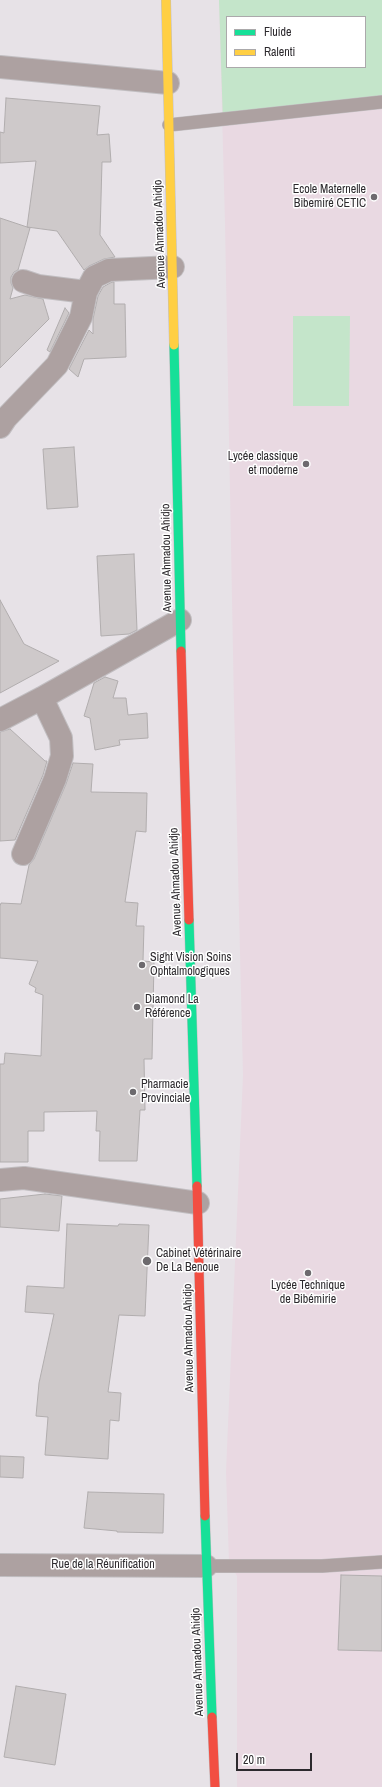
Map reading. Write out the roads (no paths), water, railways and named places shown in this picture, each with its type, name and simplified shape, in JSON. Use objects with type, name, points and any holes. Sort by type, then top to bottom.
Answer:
[{"type":"main road","name":"Avenue Ahmadou Ahidjo","points":[[166,0],[180,620],[198,1203],[206,1566],[215,1787]]},
{"type":"street","points":[[0,67],[168,82]]},
{"type":"street","points":[[0,427],[6,418],[57,365],[81,317],[86,292],[94,276],[109,270],[173,267]]},
{"type":"street","points":[[23,282],[38,286],[86,292]]},
{"type":"street","points":[[0,720],[180,620]]},
{"type":"street","points":[[23,854],[55,779],[62,756],[62,738],[42,698]]},
{"type":"street","points":[[0,1180],[24,1178],[198,1203]]},
{"type":"street","name":"Rue de la Réunification","points":[[0,1565],[206,1566]]},
{"type":"lane","points":[[169,125],[382,102]]},
{"type":"lane","points":[[206,1566],[322,1566],[382,1562]]},
{"type":"place","name":"Ecole Maternelle Bibemiré CETIC","points":[[374,197]]},
{"type":"place","name":"Lycée classique et moderne","points":[[306,464]]},
{"type":"place","name":"Sight Vision Soins Ophtalmologiques","points":[[142,965]]},
{"type":"place","name":"Diamond La Référence","points":[[137,1007]]},
{"type":"place","name":"Pharmacie Provinciale","points":[[133,1092]]},
{"type":"place","name":"Cabinet Vétérinaire De La Benoue","points":[[147,1261]]},
{"type":"place","name":"Lycée Technique de Bibémirie","points":[[308,1273]]}]
